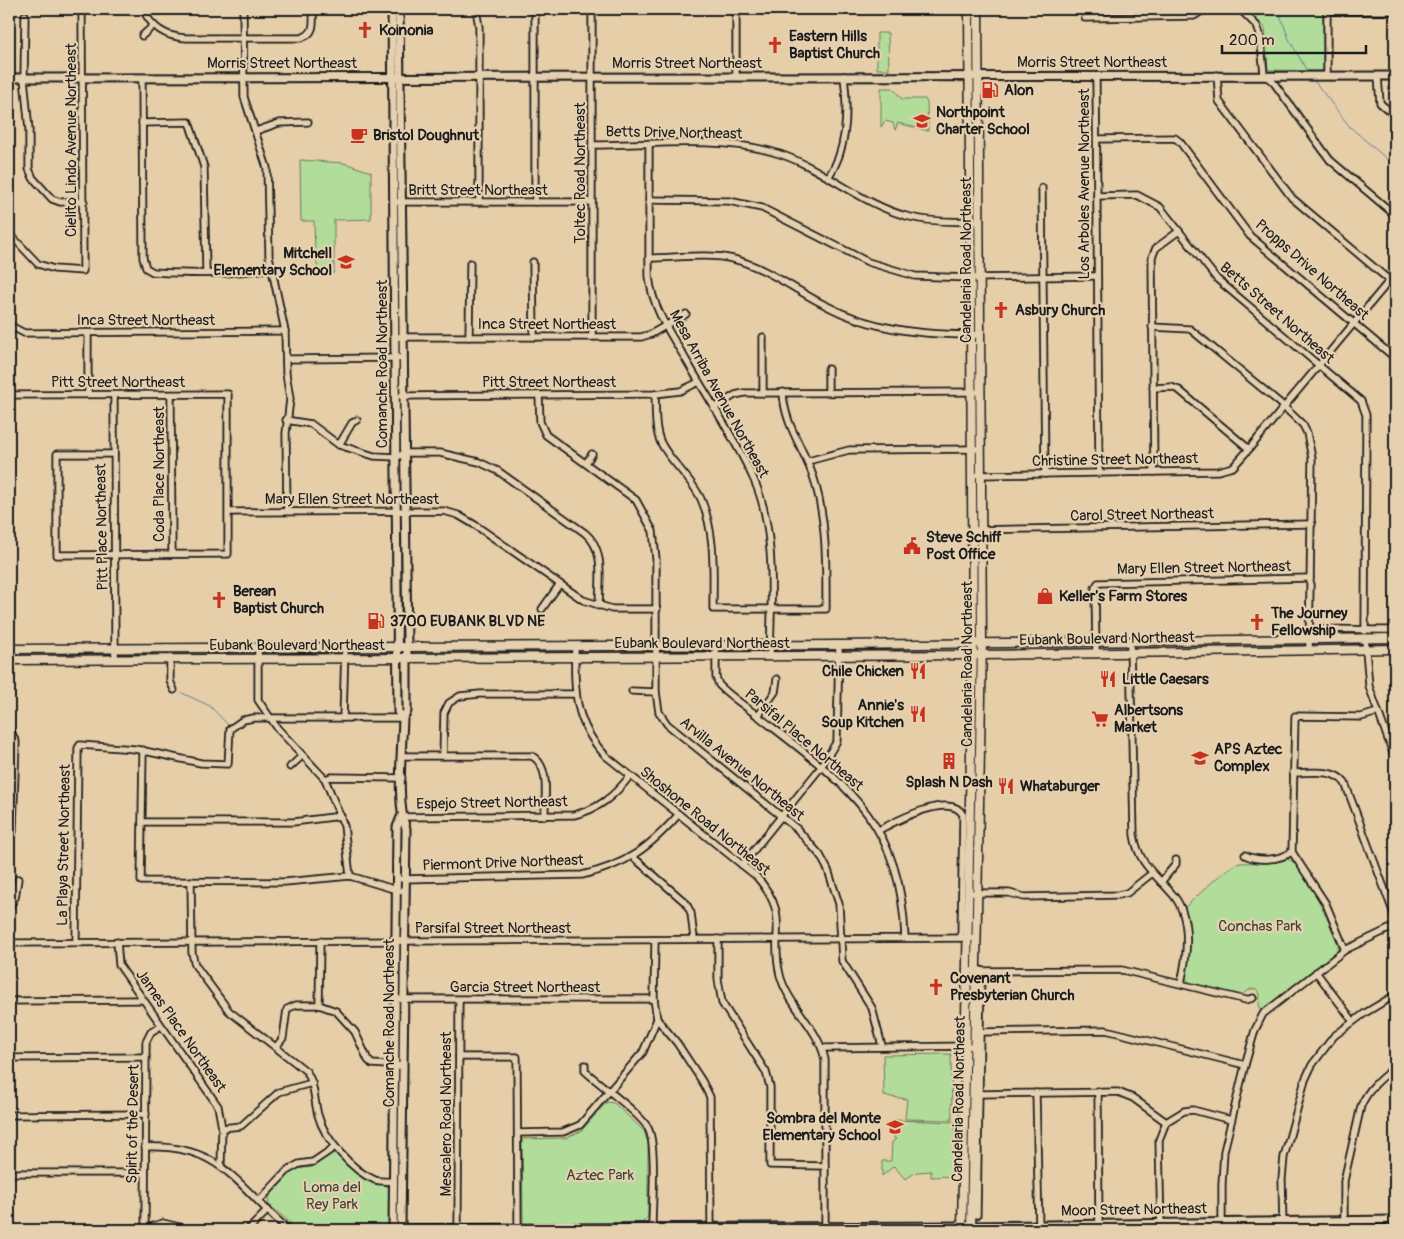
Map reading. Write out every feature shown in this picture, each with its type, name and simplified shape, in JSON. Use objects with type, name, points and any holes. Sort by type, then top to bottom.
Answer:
[{"type":"main road","name":"Candelaria Road Northeast","points":[[962,1228],[973,655],[969,9]]},
{"type":"main road","name":"Candelaria Road Northeast","points":[[971,1228],[974,1046],[978,970],[968,938],[978,893],[982,655],[978,9]]},
{"type":"main road","name":"Eubank Boulevard Northeast","points":[[9,649],[839,646],[1276,639],[1310,635],[1365,635],[1395,638]]},
{"type":"main road","name":"Eubank Boulevard Northeast","points":[[9,660],[982,655],[1395,649]]},
{"type":"street","name":"Cielito Lindo Avenue Northeast","points":[[9,233],[38,264],[54,269],[83,271],[82,9]]},
{"type":"street","points":[[143,9],[154,25],[177,37],[301,38],[308,36],[313,27],[313,9]]},
{"type":"street","points":[[243,9],[245,105],[265,158],[269,180],[267,232],[271,268],[285,331],[290,399],[286,420],[287,511]]},
{"type":"street","name":"Comanche Road Northeast","points":[[392,9],[396,77],[400,337],[397,457],[402,510]]},
{"type":"street","name":"Comanche Road Northeast","points":[[396,77],[399,9]]},
{"type":"street","points":[[476,9],[479,27],[479,202]]},
{"type":"street","points":[[535,9],[536,202]]},
{"type":"street","name":"Toltec Road Northeast","points":[[592,9],[592,336]]},
{"type":"street","points":[[736,9],[736,77]]},
{"type":"street","points":[[1085,18],[1194,16],[1205,9]]},
{"type":"street","points":[[1240,9],[1257,26],[1260,35],[1264,74],[1274,83],[1330,160],[1395,215]]},
{"type":"street","points":[[1327,75],[1326,10],[1395,11]]},
{"type":"street","points":[[25,15],[24,78],[29,130],[29,169],[33,178],[52,199],[60,202],[84,202]]},
{"type":"street","points":[[142,36],[154,25]]},
{"type":"street","name":"Morris Street Northeast","points":[[9,78],[1096,76],[1217,74],[1395,76]]},
{"type":"street","points":[[1217,74],[1219,101],[1292,198],[1393,283]]},
{"type":"street","points":[[829,176],[840,154],[845,135],[844,76]]},
{"type":"street","name":"Los Arboles Avenue Northeast","points":[[1096,76],[1099,473]]},
{"type":"street","points":[[1378,76],[1380,103],[1395,116]]},
{"type":"street","points":[[142,78],[143,258],[146,268],[153,272],[206,273],[243,272],[271,268]]},
{"type":"street","points":[[142,123],[189,122],[204,167],[206,273]]},
{"type":"street","points":[[256,131],[279,123],[308,122]]},
{"type":"street","name":"Propps Drive Northeast","points":[[1097,140],[1175,138],[1180,142],[1250,236],[1395,358]]},
{"type":"street","name":"Betts Drive Northeast","points":[[592,145],[711,144],[749,147],[780,154],[829,176],[865,198],[907,216],[941,221],[979,221]]},
{"type":"street","name":"Mesa Arriba Avenue Northeast","points":[[649,145],[649,258],[652,297],[666,326],[755,482],[764,512],[769,544],[770,656]]},
{"type":"street","points":[[1042,188],[1045,474]]},
{"type":"street","name":"Betts Street Northeast","points":[[1097,196],[1137,195],[1148,199],[1160,207],[1217,279],[1361,401],[1366,415],[1365,635]]},
{"type":"street","points":[[649,200],[716,201],[750,204],[772,211],[846,252],[880,267],[915,276],[970,278],[1097,276]]},
{"type":"street","name":"Britt Street Northeast","points":[[398,203],[592,202]]},
{"type":"street","points":[[1154,472],[1153,252],[1179,231]]},
{"type":"street","points":[[649,258],[731,259],[754,266],[825,306],[865,322],[908,332],[980,335]]},
{"type":"street","points":[[533,262],[534,336]]},
{"type":"street","points":[[469,337],[470,263]]},
{"type":"street","name":"Christine Street Northeast","points":[[972,475],[1224,470],[1232,467],[1355,323],[1393,283],[1395,274]]},
{"type":"street","name":"Inca Street Northeast","points":[[400,337],[641,337],[666,326],[686,314]]},
{"type":"street","name":"Inca Street Northeast","points":[[9,325],[24,333],[285,331]]},
{"type":"street","points":[[1152,327],[1190,329],[1284,407],[1307,433],[1312,458],[1310,635],[1308,650]]},
{"type":"street","points":[[88,332],[88,394]]},
{"type":"street","points":[[763,337],[763,393]]},
{"type":"street","points":[[286,359],[400,358]]},
{"type":"street","points":[[828,369],[828,392]]},
{"type":"street","name":"Pitt Street Northeast","points":[[400,396],[655,394],[680,391],[698,382]]},
{"type":"street","points":[[1153,388],[1171,387],[1179,390],[1249,449]]},
{"type":"street","points":[[714,408],[739,394],[783,392],[981,392]]},
{"type":"street","points":[[655,394],[656,421],[661,442],[695,488],[709,525],[712,539],[713,609],[826,609],[824,529],[821,504],[808,461],[787,419],[783,392]]},
{"type":"street","name":"Pitt Street Northeast","points":[[9,395],[228,394],[229,512]]},
{"type":"street","name":"Pitt Place Northeast","points":[[114,395],[115,659]]},
{"type":"street","name":"Coda Place Northeast","points":[[171,395],[172,554]]},
{"type":"street","name":"Arvilla Avenue Northeast","points":[[539,395],[542,430],[553,441],[636,500],[653,531],[655,544],[657,646],[656,692],[659,712],[667,724],[782,817],[811,844],[828,870],[839,904],[842,961],[872,1008],[877,1020],[882,1046]]},
{"type":"street","name":"Comanche Road Northeast","points":[[397,1230],[400,891],[406,829],[401,817],[402,718],[398,712],[403,658],[402,510],[405,453],[400,396]]},
{"type":"street","points":[[286,420],[311,424],[339,445],[374,456],[397,457],[405,453],[440,453],[479,462],[498,471],[585,533],[596,544],[599,553],[599,606]]},
{"type":"street","points":[[339,445],[352,423],[357,420]]},
{"type":"street","points":[[808,461],[849,450],[981,449]]},
{"type":"street","points":[[114,454],[57,454],[57,555],[228,554],[229,512]]},
{"type":"street","points":[[586,463],[592,454]]},
{"type":"street","name":"Mary Ellen Street Northeast","points":[[229,512],[436,510],[465,518],[576,596],[599,606],[628,610],[656,609]]},
{"type":"street","name":"Carol Street Northeast","points":[[972,530],[1312,524]]},
{"type":"street","name":"Mary Ellen Street Northeast","points":[[1096,642],[1095,588],[1098,583],[1310,578]]},
{"type":"street","points":[[542,609],[559,585]]},
{"type":"street","points":[[1395,630],[1365,635],[1364,650],[1367,678],[1395,759]]},
{"type":"street","points":[[1096,642],[1096,653]]},
{"type":"street","points":[[1130,642],[1132,821],[1136,847],[1151,874],[1175,898],[1183,914],[1186,952],[1182,983]]},
{"type":"street","name":"Parsifal Place Northeast","points":[[716,646],[716,677],[719,685],[850,792],[879,830],[890,854],[900,886],[905,938]]},
{"type":"street","points":[[742,865],[821,767],[837,741],[839,646]]},
{"type":"street","points":[[343,718],[345,647]]},
{"type":"street","name":"Shoshone Road Northeast","points":[[574,647],[575,694],[582,720],[595,745],[630,776],[761,881],[774,902],[778,917],[778,962],[785,988],[823,1048],[826,1074],[825,1228]]},
{"type":"street","points":[[258,648],[258,700],[269,718],[326,780],[341,816],[350,876]]},
{"type":"street","points":[[170,659],[170,681],[174,690]]},
{"type":"street","points":[[758,716],[775,692],[777,679]]},
{"type":"street","points":[[632,691],[656,692]]},
{"type":"street","points":[[443,756],[444,712],[450,703],[460,696],[480,694],[575,694]]},
{"type":"street","points":[[1345,950],[1326,904],[1292,852],[1295,716],[1361,717],[1378,712]]},
{"type":"street","points":[[400,891],[350,876],[285,882],[141,881],[143,750],[201,763],[228,764],[228,736],[233,725],[249,718],[402,718]]},
{"type":"street","points":[[9,727],[16,742],[13,832],[9,838]]},
{"type":"street","name":"La Playa Street Northeast","points":[[76,942],[78,748],[80,745],[90,744],[106,748],[143,750]]},
{"type":"street","points":[[290,767],[302,756]]},
{"type":"street","points":[[402,756],[526,756],[536,759],[543,767],[544,772],[545,816]]},
{"type":"street","points":[[1293,773],[1333,773],[1340,776],[1345,783],[1395,917]]},
{"type":"street","name":"Espejo Street Northeast","points":[[401,817],[574,815],[590,810],[611,797],[630,776]]},
{"type":"street","points":[[326,780],[332,777],[402,778]]},
{"type":"street","points":[[879,830],[902,817],[919,811],[936,807],[960,810],[963,815],[968,938]]},
{"type":"street","name":"Piermont Drive Northeast","points":[[401,879],[582,875],[602,871],[633,857],[660,835],[678,814]]},
{"type":"street","points":[[142,822],[293,822],[341,816]]},
{"type":"street","points":[[1245,854],[1252,858],[1275,858],[1292,852]]},
{"type":"street","points":[[633,857],[686,903],[691,913],[694,939]]},
{"type":"street","points":[[1161,882],[1176,864],[1176,860]]},
{"type":"street","points":[[969,893],[1009,893],[1024,897],[1118,895],[1127,892],[1151,874]]},
{"type":"street","points":[[9,908],[15,898],[18,879]]},
{"type":"street","points":[[192,882],[192,942],[195,964],[229,1011],[306,1070],[312,1083],[318,1116],[334,1147],[370,1177],[381,1181],[398,1181]]},
{"type":"street","points":[[1222,1226],[1224,1151],[1245,1065],[1255,1030],[1263,1014],[1345,950],[1395,926]]},
{"type":"street","name":"Parsifal Street Northeast","points":[[9,943],[968,938]]},
{"type":"street","points":[[718,939],[718,979],[722,1003],[766,1072],[770,1087],[770,1165],[825,1166]]},
{"type":"street","points":[[518,1133],[563,1132],[575,1128],[609,1093],[643,1052],[657,1020],[654,999],[655,940]]},
{"type":"street","points":[[319,1005],[320,941]]},
{"type":"street","name":"James Place Northeast","points":[[117,942],[119,965],[213,1097],[221,1114],[221,1165]]},
{"type":"street","points":[[966,971],[1101,969],[1138,973],[1246,1000],[1253,998]]},
{"type":"street","points":[[977,1215],[980,1094],[978,970]]},
{"type":"street","points":[[1316,972],[1352,1021]]},
{"type":"street","points":[[1284,1230],[1282,1179],[1284,1157],[1305,1080],[1324,1048],[1352,1021],[1395,995]]},
{"type":"street","name":"Garcia Street Northeast","points":[[399,999],[654,999]]},
{"type":"street","points":[[9,1001],[143,1000]]},
{"type":"street","name":"Mescalero Road Northeast","points":[[458,1000],[458,1228]]},
{"type":"street","points":[[276,1047],[283,1038],[287,1009],[296,1004],[319,1005],[336,1011],[346,1020],[372,1064],[399,1066]]},
{"type":"street","points":[[657,1020],[677,1043],[702,1081],[710,1097],[711,1229]]},
{"type":"street","name":"Spirit of the Desert","points":[[142,1229],[146,1147],[146,1057],[148,1036],[161,1026]]},
{"type":"street","points":[[980,1032],[1106,1030],[1245,1065]]},
{"type":"street","points":[[823,1048],[974,1046]]},
{"type":"street","points":[[459,1056],[517,1058],[518,1228]]},
{"type":"street","points":[[9,1058],[146,1057]]},
{"type":"street","points":[[585,1065],[585,1071],[644,1122],[652,1136],[652,1227]]},
{"type":"street","points":[[1344,1230],[1344,1180],[1361,1106],[1366,1095],[1376,1083],[1395,1067]]},
{"type":"street","points":[[222,1128],[241,1126],[279,1092],[312,1083]]},
{"type":"street","points":[[1098,1091],[1099,1227]]},
{"type":"street","points":[[980,1094],[1118,1092],[1126,1095],[1166,1122]]},
{"type":"street","points":[[1036,1093],[1039,1228]]},
{"type":"street","points":[[1161,1227],[1159,1140],[1166,1122],[1178,1114],[1193,1110],[1231,1120]]},
{"type":"street","points":[[9,1115],[146,1114]]},
{"type":"street","points":[[146,1147],[182,1148],[221,1165],[289,1230]]},
{"type":"street","points":[[259,1201],[288,1170],[299,1164],[313,1162],[334,1147]]},
{"type":"street","points":[[9,1173],[145,1173]]},
{"type":"street","points":[[248,1230],[268,1210]]},
{"type":"street","name":"Moon Street Northeast","points":[[397,1230],[652,1227],[711,1229],[1161,1227],[1222,1226],[1283,1221],[1395,1220]]},
{"type":"street","points":[[142,1229],[163,1224],[174,1224],[192,1230]]},
{"type":"street","points":[[71,1230],[83,1230]]},
{"type":"green space","points":[[1247,9],[1323,9],[1323,71],[1268,70],[1265,28]]},
{"type":"green space","points":[[877,33],[888,33],[889,69],[877,69]]},
{"type":"green space","points":[[881,88],[893,88],[902,99],[925,99],[927,103],[928,131],[898,123],[895,130],[893,123],[885,121],[881,127]]},
{"type":"green space","points":[[300,160],[344,163],[371,172],[371,219],[334,220],[334,273],[319,274],[315,255],[314,221],[301,221]]},
{"type":"green space","name":"Conchas Park","points":[[1287,859],[1294,863],[1309,882],[1338,943],[1338,950],[1261,1011],[1259,1004],[1260,994],[1257,989],[1251,989],[1239,996],[1190,983],[1185,977],[1189,942],[1184,908],[1221,875],[1236,865],[1241,863],[1276,862]]},
{"type":"green space","points":[[951,1054],[952,1120],[905,1119],[907,1099],[884,1096],[883,1055]]},
{"type":"green space","name":"Aztec Park","points":[[607,1102],[614,1103],[644,1131],[648,1143],[648,1217],[642,1223],[523,1224],[522,1139],[565,1138],[581,1131]]},
{"type":"green space","points":[[894,1120],[955,1122],[954,1176],[931,1177],[931,1171],[917,1172],[905,1179],[894,1166],[882,1176],[882,1161],[891,1161],[892,1142],[896,1139],[894,1138]]},
{"type":"green space","name":"Loma del Rey Park","points":[[332,1153],[337,1153],[368,1180],[389,1187],[389,1230],[299,1230],[268,1204],[270,1196],[290,1174],[297,1169],[312,1167]]},
{"type":"waterway","points":[[1278,9],[1289,39],[1308,73]]},
{"type":"waterway","points":[[1312,78],[1350,127],[1395,166]]},
{"type":"waterway","points":[[182,693],[210,706],[228,725]]},
{"type":"place","name":"Koinonia","points":[[365,30]]},
{"type":"place","name":"Eastern Hills Baptist Church","points":[[775,45]]},
{"type":"place","name":"Alon","points":[[990,90]]},
{"type":"place","name":"Northpoint Charter School","points":[[922,121]]},
{"type":"place","name":"Bristol Doughnut","points":[[359,135]]},
{"type":"place","name":"Mitchell Elementary School","points":[[346,262]]},
{"type":"place","name":"Asbury Church","points":[[1001,310]]},
{"type":"place","name":"Steve Schiff Post Office","points":[[912,546]]},
{"type":"place","name":"Keller's Farm Stores","points":[[1045,596]]},
{"type":"place","name":"Berean Baptist Church","points":[[219,600]]},
{"type":"place","name":"3700 EUBANK BLVD NE","points":[[376,621]]},
{"type":"place","name":"The Journey Fellowship","points":[[1257,622]]},
{"type":"place","name":"Chile Chicken","points":[[918,671]]},
{"type":"place","name":"Little Caesars","points":[[1108,679]]},
{"type":"place","name":"Annie's Soup Kitchen","points":[[918,714]]},
{"type":"place","name":"Albertsons Market","points":[[1100,719]]},
{"type":"place","name":"APS Aztec Complex","points":[[1200,758]]},
{"type":"place","name":"Splash N Dash","points":[[949,761]]},
{"type":"place","name":"Whataburger","points":[[1006,786]]},
{"type":"place","name":"Covenant Presbyterian Church","points":[[936,987]]},
{"type":"place","name":"Sombra del Monte Elementary School","points":[[895,1127]]}]
